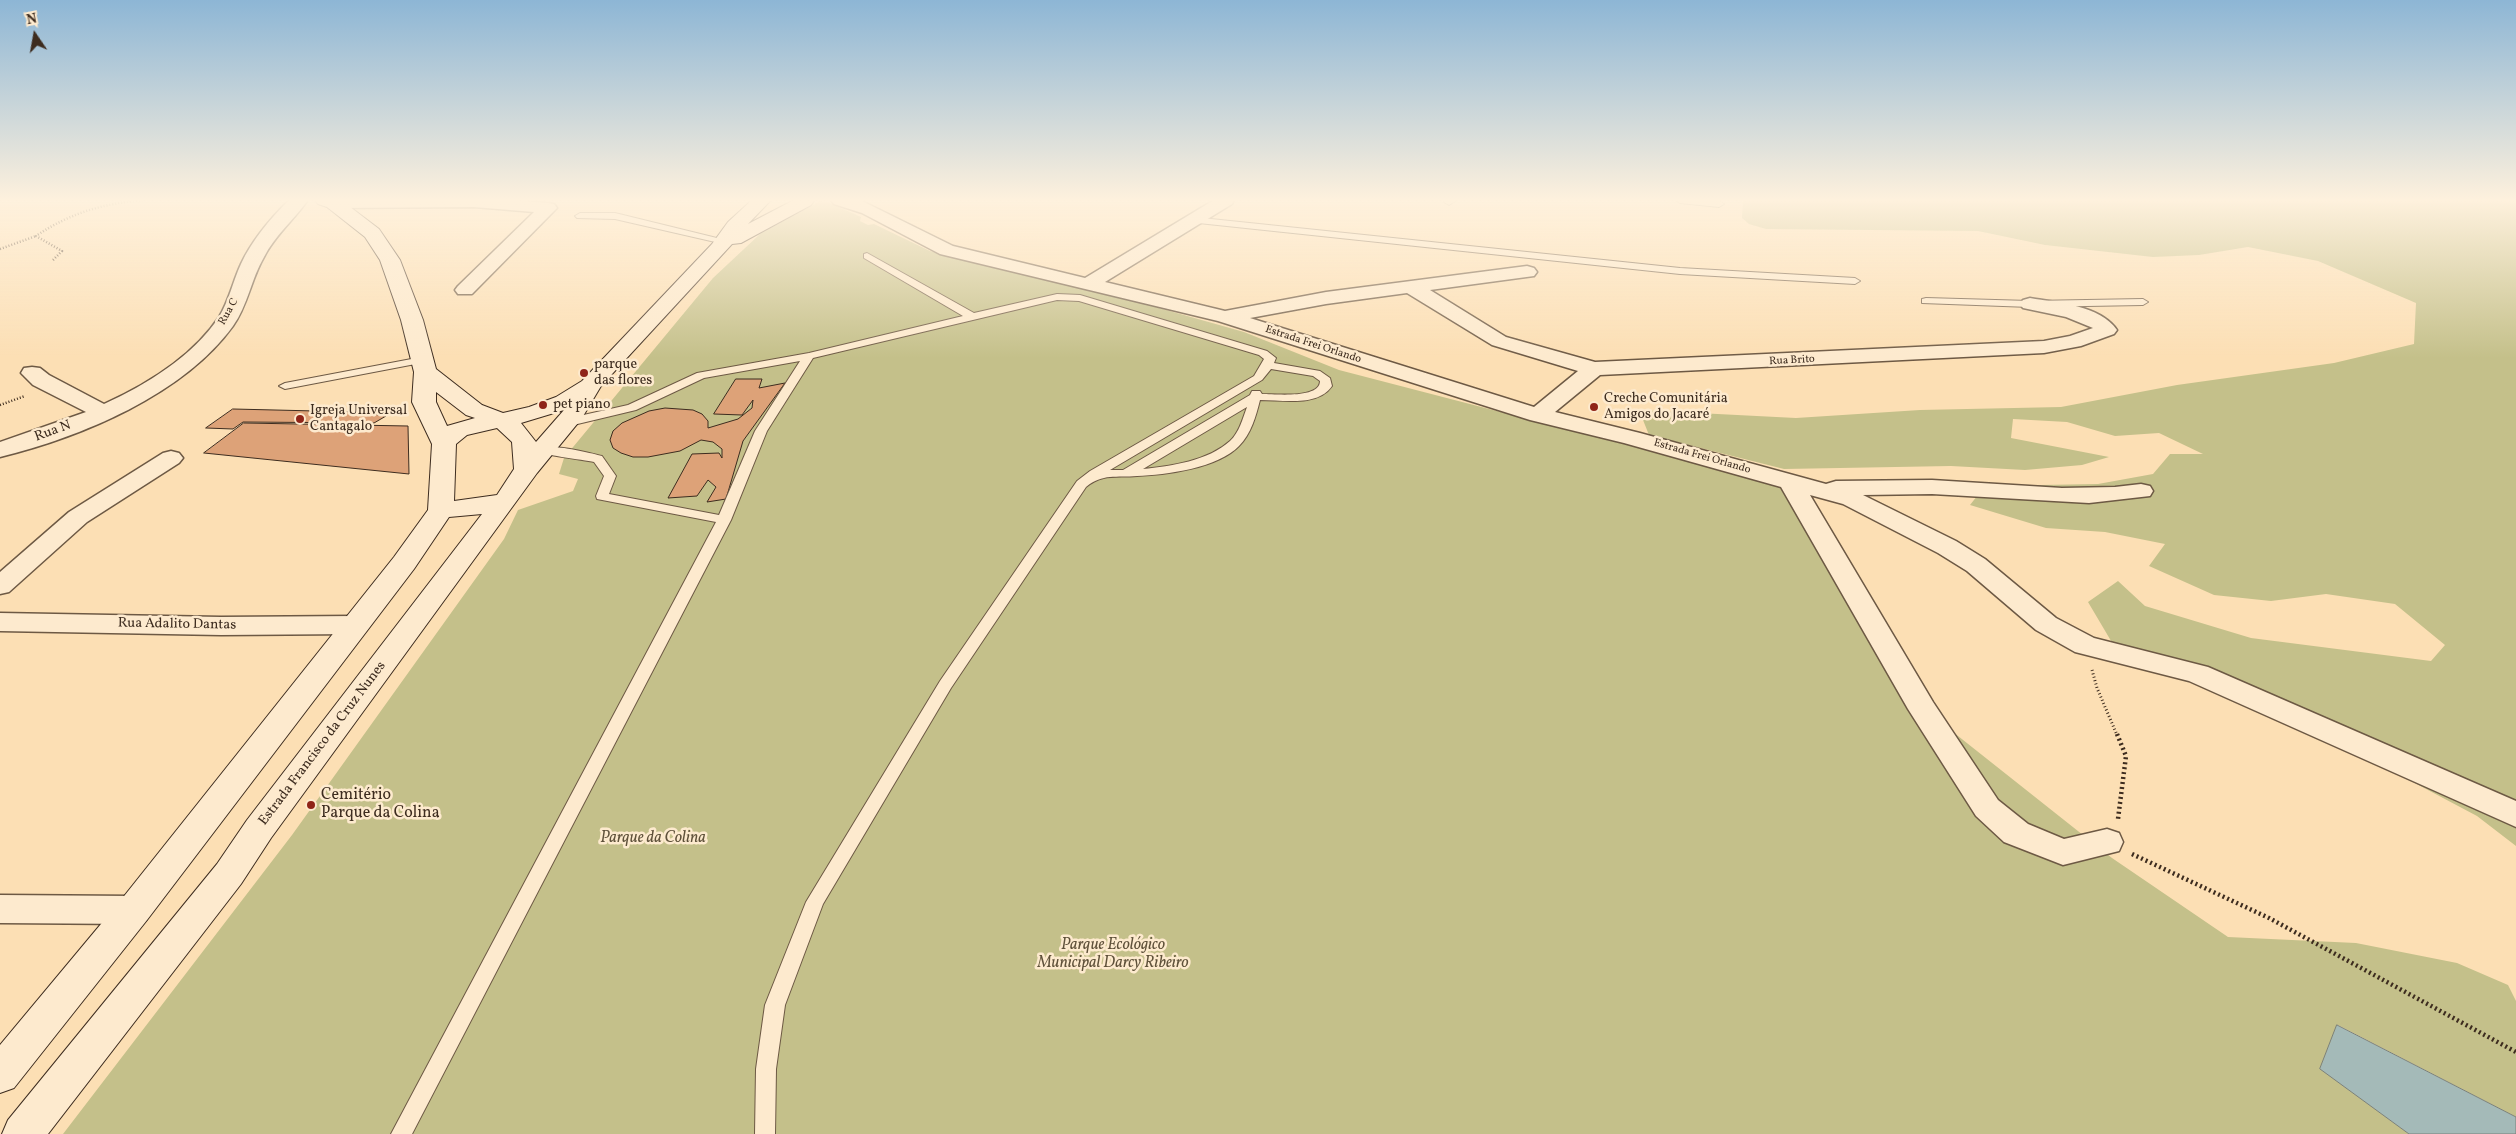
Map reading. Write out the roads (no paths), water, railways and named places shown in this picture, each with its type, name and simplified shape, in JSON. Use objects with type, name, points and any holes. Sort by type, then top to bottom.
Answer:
[{"type":"main road","points":[[385,253],[390,260],[412,320],[424,366],[424,402],[444,444]]},
{"type":"main road","points":[[0,1075],[134,910],[404,563],[441,510],[442,454],[444,444],[452,433],[459,429],[535,413],[564,402],[592,383],[714,253]]},
{"type":"main road","points":[[424,366],[474,410],[501,420],[515,430],[534,460]]},
{"type":"main road","name":"Estrada Francisco da Cruz Nunes","points":[[23,1134],[229,874],[534,460],[565,423],[592,383]]},
{"type":"main road","points":[[441,510],[481,507],[504,501]]},
{"type":"street","name":"Rua C","points":[[105,413],[171,376],[204,347],[226,322],[252,261],[258,253]]},
{"type":"street","points":[[465,290],[503,253]]},
{"type":"street","name":"Estrada Frei Orlando","points":[[960,253],[1226,317],[1538,415],[1632,438],[1852,499],[1947,547],[1976,565],[2022,606],[2046,624],[2085,645],[2198,674],[2516,815]]},
{"type":"street","points":[[1090,283],[1139,253]]},
{"type":"street","points":[[1226,317],[1326,298],[1527,272]]},
{"type":"street","name":"Rua Brito","points":[[1410,287],[1499,341],[1594,369],[2044,347],[2074,342],[2106,330],[2102,324],[2080,315],[2030,304]]},
{"type":"street","points":[[1538,415],[1594,369]]},
{"type":"street","points":[[32,373],[41,380],[105,413]]},
{"type":"street","name":"Rua N","points":[[0,450],[105,413]]},
{"type":"street","points":[[0,586],[78,517],[171,458]]},
{"type":"street","points":[[2107,842],[2063,852],[2016,833],[1987,808],[1923,709],[1803,485],[1932,487],[2032,495],[2112,496],[2141,491]]},
{"type":"street","name":"Rua Adalito Dantas","points":[[0,622],[221,626],[355,625]]},
{"type":"street","points":[[0,909],[134,910]]},
{"type":"lane","points":[[1508,253],[1672,270],[1855,281]]},
{"type":"lane","points":[[867,256],[970,316]]},
{"type":"lane","points":[[565,423],[632,408],[701,375],[808,356],[970,316],[1057,297],[1080,298],[1263,353],[1270,358],[1268,365],[1258,378],[1094,474],[1081,484],[944,685],[815,902],[775,1005],[766,1070],[765,1134]]},
{"type":"lane","points":[[1926,301],[2030,304],[2143,302]]},
{"type":"lane","points":[[401,1134],[724,520],[760,432],[808,356]]},
{"type":"lane","points":[[1126,473],[1255,397],[1306,397],[1322,392],[1326,386],[1326,380],[1316,373],[1268,365]]},
{"type":"lane","points":[[285,386],[424,366]]},
{"type":"lane","points":[[1094,474],[1179,468],[1208,458],[1234,444],[1243,432],[1255,397],[1258,378]]},
{"type":"lane","points":[[534,460],[566,452],[598,458],[610,476],[602,496],[724,520]]},
{"type":"water","points":[[2337,1025],[2516,1117],[2516,1134],[2409,1134],[2320,1069]]},
{"type":"place","name":"parque das flores","points":[[584,373]]},
{"type":"place","name":"pet piano","points":[[543,405]]},
{"type":"place","name":"Creche Comunitária Amigos do Jacaré","points":[[1594,407]]},
{"type":"place","name":"Igreja Universal Cantagalo","points":[[300,419]]},
{"type":"place","name":"Cemitério Parque da Colina","points":[[311,805]]},
{"type":"park label","name":"Parque da Colina","points":[[653,839]]},
{"type":"park label","name":"Parque Ecológico Municipal Darcy Ribeiro","points":[[1113,955]]}]
